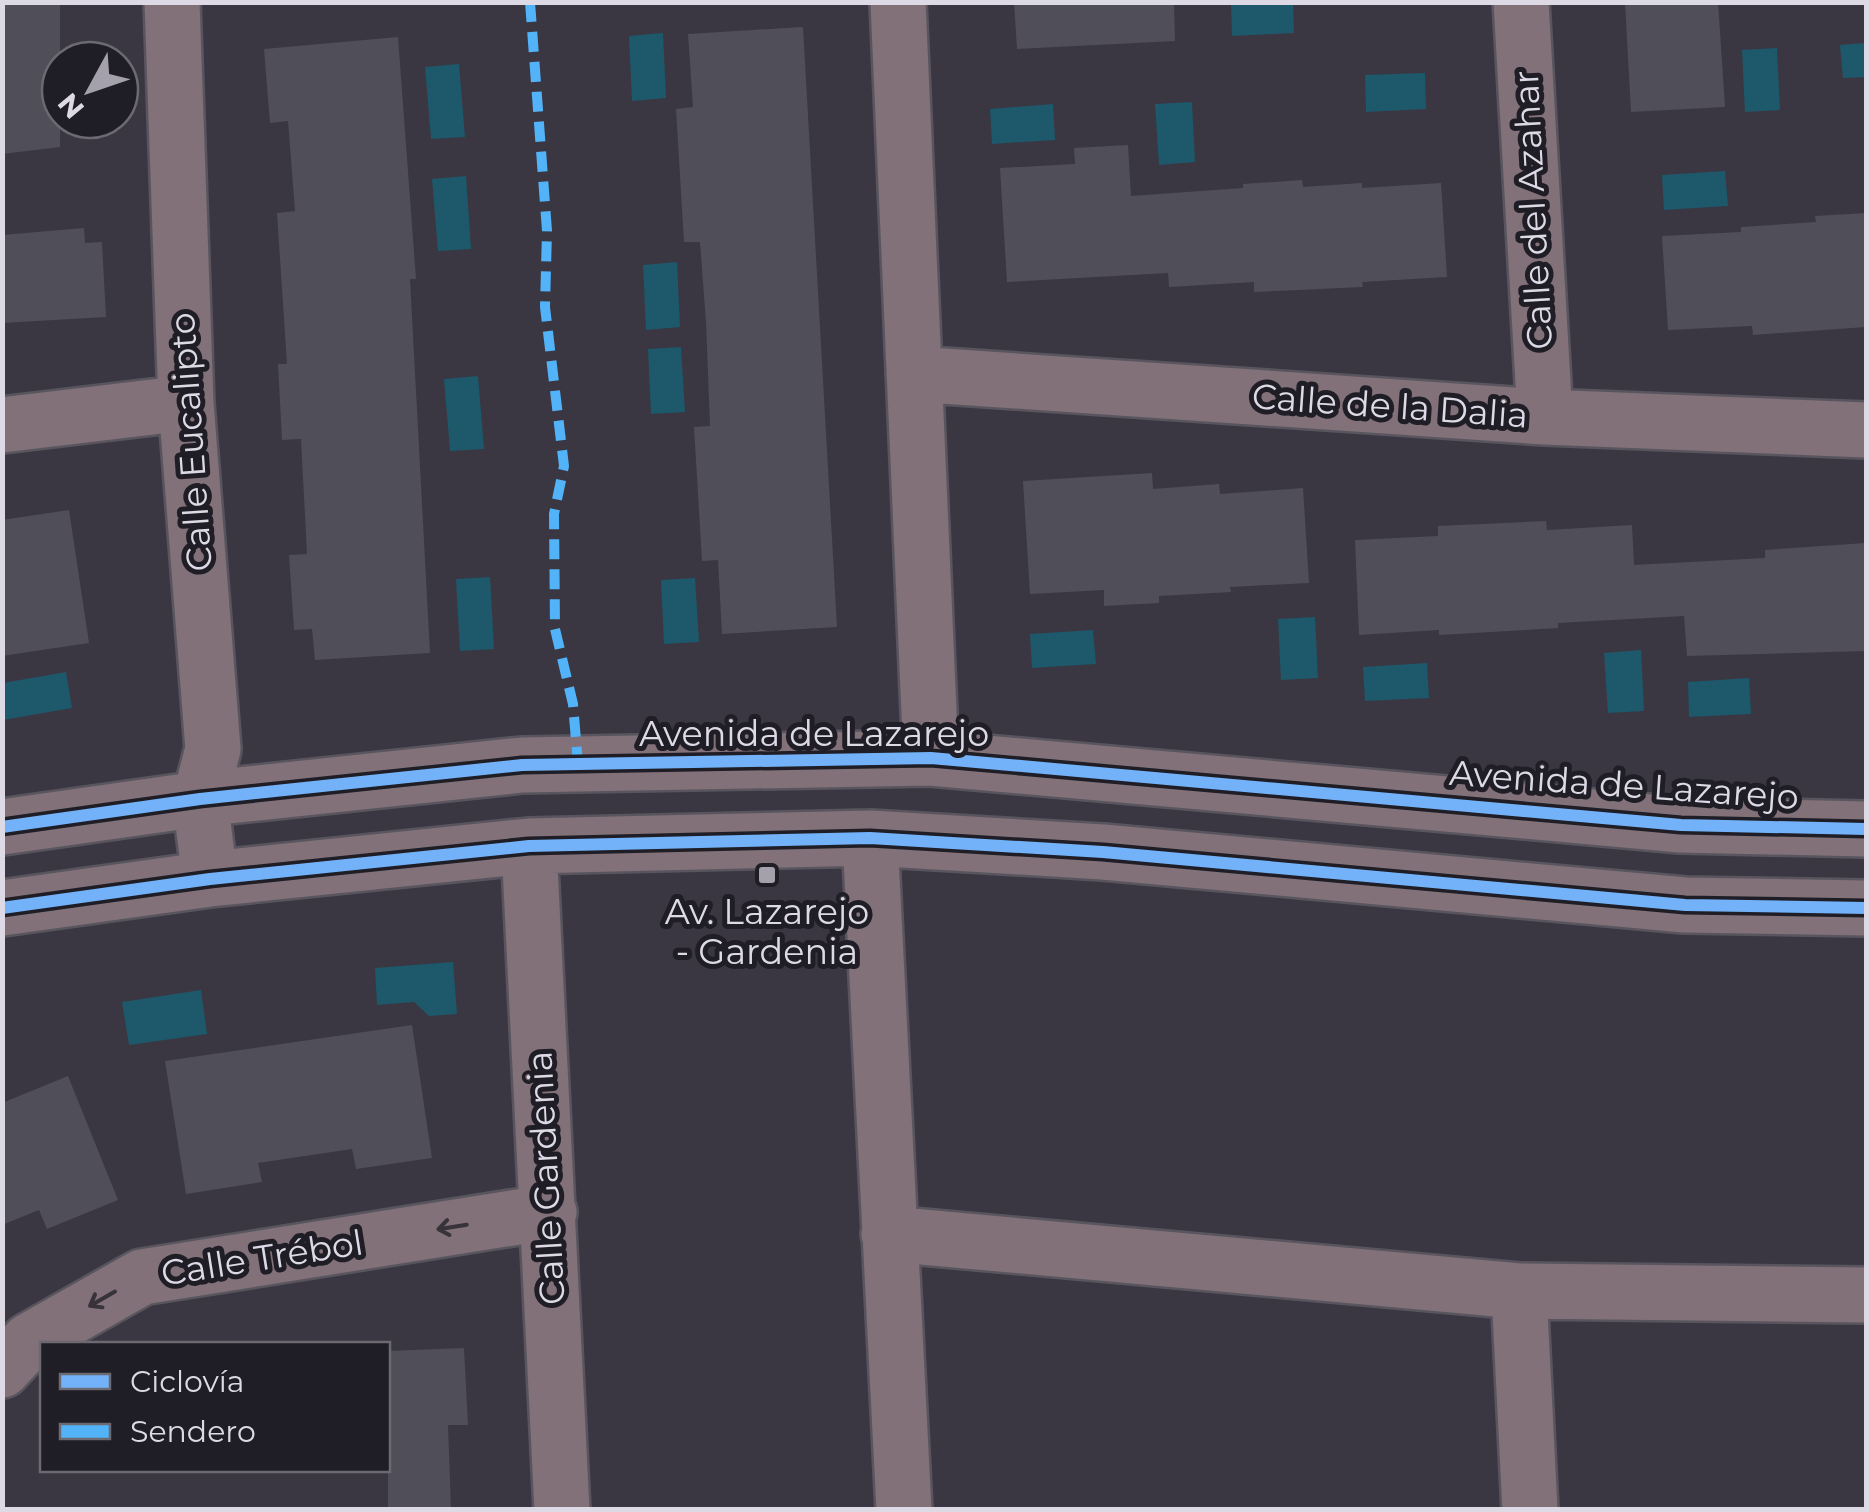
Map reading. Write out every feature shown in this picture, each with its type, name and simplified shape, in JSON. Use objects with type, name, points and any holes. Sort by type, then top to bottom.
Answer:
[{"type":"street","name":"Calle Eucalipto","points":[[172,2],[186,404],[213,749],[200,799],[210,879]]},
{"type":"street","name":"Avenida de Lazarejo","points":[[898,2],[931,758]]},
{"type":"street","name":"Calle del Azahar","points":[[1522,2],[1545,417]]},
{"type":"street","name":"Calle de la Dalia","points":[[914,374],[1545,417],[1866,430]]},
{"type":"street","points":[[2,425],[186,404]]},
{"type":"street","name":"Avenida de Lazarejo","points":[[2,826],[200,799],[522,765],[931,758],[1680,825],[1866,829]]},
{"type":"street","points":[[2,908],[210,879],[529,846],[870,838],[1103,852],[1685,905],[1866,908]]},
{"type":"street","points":[[870,838],[904,1510]]},
{"type":"street","name":"Calle Gardenia","points":[[529,846],[562,1510]]},
{"type":"street","name":"Calle Trébol","points":[[2,1370],[29,1341],[142,1277],[548,1212]]},
{"type":"street","points":[[889,1234],[1519,1290],[1866,1295]]},
{"type":"street","points":[[1519,1290],[1530,1510]]},
{"type":"water","points":[[1231,3],[1293,3],[1294,33],[1232,36]]},
{"type":"water","points":[[663,33],[666,98],[632,101],[629,36]]},
{"type":"water","points":[[1866,43],[1866,77],[1843,78],[1840,45]]},
{"type":"water","points":[[1777,48],[1780,110],[1745,112],[1742,50]]},
{"type":"water","points":[[459,64],[465,137],[431,139],[425,67]]},
{"type":"water","points":[[1425,73],[1426,109],[1366,112],[1365,75]]},
{"type":"water","points":[[1192,102],[1195,162],[1159,165],[1155,104]]},
{"type":"water","points":[[1053,104],[1055,140],[992,144],[990,109]]},
{"type":"water","points":[[1725,171],[1728,206],[1664,210],[1662,175]]},
{"type":"water","points":[[466,176],[471,249],[438,251],[432,179]]},
{"type":"water","points":[[677,262],[680,327],[646,330],[643,265]]},
{"type":"water","points":[[681,347],[685,412],[651,414],[648,349]]},
{"type":"water","points":[[478,376],[484,449],[450,451],[444,379]]},
{"type":"water","points":[[490,577],[494,649],[460,651],[456,579]]},
{"type":"water","points":[[695,578],[699,642],[664,644],[661,580]]},
{"type":"water","points":[[1315,617],[1318,678],[1281,680],[1278,619]]},
{"type":"water","points":[[1093,630],[1096,664],[1032,668],[1030,634]]},
{"type":"water","points":[[1641,650],[1644,711],[1608,713],[1604,653]]},
{"type":"water","points":[[1427,663],[1429,698],[1365,701],[1363,667]]},
{"type":"water","points":[[66,672],[72,708],[3,720],[3,683]]},
{"type":"water","points":[[1749,678],[1751,714],[1689,717],[1688,682]]},
{"type":"water","points":[[453,962],[457,1014],[429,1016],[414,1002],[377,1005],[375,968]]},
{"type":"water","points":[[201,990],[207,1034],[129,1045],[122,1002]]},
{"type":"building","points":[[2,2],[60,2],[60,40],[40,40],[40,140],[60,140],[60,147],[2,154]]},
{"type":"building","points":[[1014,2],[1174,2],[1175,41],[1017,49]]},
{"type":"building","points":[[1625,2],[1718,2],[1725,107],[1631,112]]},
{"type":"building","points":[[803,27],[837,627],[722,634],[718,560],[702,561],[694,427],[710,426],[706,322],[700,242],[684,242],[676,109],[693,107],[688,34]]},
{"type":"building","points":[[398,37],[416,279],[410,279],[430,653],[315,660],[312,629],[294,630],[289,555],[307,554],[301,439],[282,440],[278,364],[287,364],[277,213],[295,211],[288,121],[270,123],[264,49]]},
{"type":"building","points":[[1128,145],[1131,196],[1302,180],[1303,187],[1441,183],[1447,277],[1362,282],[1363,287],[1254,292],[1254,282],[1169,287],[1168,273],[1007,282],[1000,168],[1075,164],[1074,148]]},
{"type":"building","points":[[1866,213],[1866,327],[1753,335],[1752,326],[1668,330],[1662,236],[1741,232],[1741,227],[1816,222],[1815,216]]},
{"type":"building","points":[[84,228],[85,243],[102,242],[106,317],[2,323],[2,235]]},
{"type":"building","points":[[1152,473],[1153,489],[1219,484],[1220,494],[1303,488],[1309,583],[1230,587],[1231,592],[1159,596],[1159,603],[1104,606],[1104,590],[1030,594],[1023,481]]},
{"type":"building","points":[[69,510],[89,643],[2,656],[2,520]]},
{"type":"building","points":[[1546,521],[1547,530],[1632,525],[1634,565],[1765,558],[1765,550],[1866,543],[1866,651],[1687,656],[1684,616],[1439,635],[1439,630],[1359,635],[1355,540],[1438,536],[1438,526]]},
{"type":"building","points":[[412,1025],[432,1158],[356,1169],[352,1149],[258,1163],[262,1182],[186,1194],[165,1061]]},
{"type":"building","points":[[68,1076],[118,1200],[47,1229],[39,1210],[2,1225],[2,1103]]},
{"type":"building","points":[[464,1348],[468,1425],[448,1425],[451,1510],[388,1510],[390,1351]]},
{"type":"marked path","points":[[530,2],[547,231],[545,307],[564,466],[554,514],[555,629],[573,704],[578,764]]},
{"type":"cycle path","points":[[2,827],[200,799],[522,765],[931,758],[1681,825],[1866,829]]},
{"type":"cycle path","points":[[2,908],[210,879],[529,846],[870,838],[1103,852],[1685,905],[1866,908]]},
{"type":"place","name":"Av. Lazarejo - Gardenia","points":[[767,875]]}]
